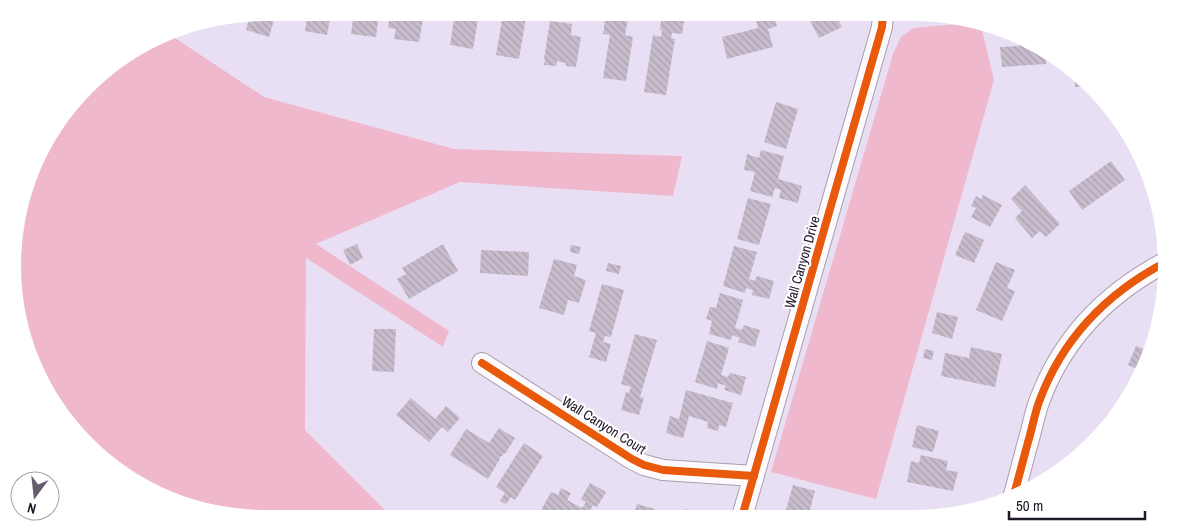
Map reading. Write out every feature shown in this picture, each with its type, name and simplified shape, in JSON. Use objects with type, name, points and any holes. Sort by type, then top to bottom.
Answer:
[{"type":"street","name":"Wall Canyon Drive","points":[[744,510],[882,21]]},
{"type":"street","points":[[1016,487],[1039,403],[1053,372],[1072,340],[1095,313],[1120,290],[1158,266]]},
{"type":"street","name":"Wall Canyon Court","points":[[482,363],[644,465],[663,470],[754,476]]},
{"type":"shaded area","points":[[953,24],[982,31],[994,80],[876,499],[771,472],[893,54],[901,37],[913,28]]},
{"type":"shaded area","points":[[176,38],[264,97],[454,149],[682,156],[673,196],[460,182],[316,244],[449,331],[443,347],[306,258],[305,430],[385,510],[266,510],[234,508],[187,497],[157,485],[130,469],[104,449],[82,427],[62,401],[46,374],[34,344],[26,313],[21,266],[23,234],[34,187],[46,157],[62,130],[82,104],[104,82],[130,62],[157,46]]},
{"type":"building","points":[[274,21],[269,37],[246,30],[248,22]]},
{"type":"building","points":[[307,21],[330,21],[327,35],[305,31]]},
{"type":"building","points":[[353,21],[378,21],[376,37],[351,34]]},
{"type":"building","points":[[389,21],[423,21],[419,42],[394,39],[396,29],[388,28]]},
{"type":"building","points":[[454,21],[478,21],[473,49],[450,45]]},
{"type":"building","points":[[502,21],[525,21],[519,59],[496,55]]},
{"type":"building","points":[[550,21],[572,24],[571,35],[581,37],[576,67],[566,66],[566,63],[557,61],[556,66],[544,65]]},
{"type":"building","points":[[605,21],[628,21],[625,35],[633,37],[626,81],[603,78],[610,35],[603,34]]},
{"type":"building","points":[[661,21],[684,21],[682,34],[672,33],[671,38],[675,39],[666,95],[644,92],[653,35],[661,37],[662,30],[660,30]]},
{"type":"building","points":[[756,21],[775,21],[777,26],[768,29],[773,47],[727,59],[722,37],[758,28]]},
{"type":"building","points":[[810,21],[839,21],[842,27],[819,38]]},
{"type":"building","points":[[1019,46],[1046,60],[1046,64],[1002,67],[1000,47]]},
{"type":"building","points":[[776,102],[798,109],[786,149],[764,142]]},
{"type":"building","points":[[761,150],[784,156],[778,179],[802,186],[798,203],[779,198],[781,190],[775,188],[772,197],[750,191],[755,172],[744,170],[747,154],[759,158]]},
{"type":"building","points":[[1111,161],[1125,180],[1082,210],[1069,191]]},
{"type":"building","points":[[1025,185],[1060,224],[1046,237],[1040,231],[1032,238],[1015,218],[1022,211],[1011,199]]},
{"type":"building","points":[[983,195],[1002,205],[990,227],[971,217],[976,208],[971,206],[976,196],[981,199]]},
{"type":"building","points":[[748,198],[771,204],[759,245],[737,239]]},
{"type":"building","points":[[965,232],[984,240],[974,263],[955,255]]},
{"type":"building","points":[[357,244],[363,258],[350,265],[343,250]]},
{"type":"building","points":[[443,244],[458,271],[409,299],[397,279],[406,274],[402,268]]},
{"type":"building","points":[[571,245],[581,247],[579,254],[570,252]]},
{"type":"building","points":[[734,246],[757,252],[749,279],[755,281],[757,276],[774,281],[769,299],[752,295],[753,290],[746,288],[745,293],[723,286]]},
{"type":"building","points":[[481,250],[529,252],[528,276],[480,273]]},
{"type":"building","points":[[554,259],[577,265],[574,276],[586,280],[579,303],[568,300],[564,315],[539,308]]},
{"type":"building","points":[[996,262],[1015,270],[1007,288],[1015,291],[1002,321],[976,310]]},
{"type":"building","points":[[608,263],[621,266],[619,274],[606,271]]},
{"type":"building","points":[[602,284],[624,290],[611,337],[605,336],[603,342],[611,344],[606,362],[589,357],[596,333],[589,331]]},
{"type":"building","points":[[720,293],[743,300],[735,328],[742,330],[744,325],[760,330],[755,347],[738,342],[740,338],[732,335],[731,340],[709,334],[712,321],[706,319],[710,307],[716,308]]},
{"type":"building","points":[[937,312],[958,317],[952,339],[932,333]]},
{"type":"building","points":[[374,329],[396,329],[394,372],[372,371]]},
{"type":"building","points":[[635,334],[657,340],[640,397],[644,398],[639,415],[621,410],[626,392],[629,393],[631,387],[621,384]]},
{"type":"building","points":[[707,341],[729,348],[721,375],[728,377],[730,373],[746,377],[741,395],[724,390],[726,386],[718,383],[717,389],[695,382]]},
{"type":"building","points":[[1136,346],[1143,349],[1135,368],[1128,365]]},
{"type":"building","points":[[971,347],[1002,354],[995,387],[941,376],[945,353],[969,358]]},
{"type":"building","points":[[925,349],[934,351],[932,360],[923,358]]},
{"type":"building","points":[[686,390],[733,403],[726,427],[719,425],[718,431],[707,428],[708,422],[689,416],[683,438],[666,433],[670,416],[679,419]]},
{"type":"building","points":[[411,398],[435,419],[446,406],[460,418],[448,432],[442,427],[429,442],[396,415]]},
{"type":"building","points":[[917,425],[939,431],[933,452],[912,447]]},
{"type":"building","points":[[499,428],[515,438],[505,454],[499,458],[488,479],[450,455],[466,429],[489,443]]},
{"type":"building","points":[[524,443],[543,456],[515,500],[511,497],[506,504],[500,501],[505,493],[496,487]]},
{"type":"building","points":[[921,455],[948,461],[946,470],[958,472],[953,491],[907,482],[911,461],[919,463]]},
{"type":"building","points":[[590,483],[606,492],[597,507],[593,505],[590,510],[541,510],[551,492],[558,495],[561,488],[571,493],[567,500],[582,508],[586,502],[581,499]]},
{"type":"building","points":[[793,485],[815,491],[810,510],[786,510]]},
{"type":"building","points":[[637,504],[655,509],[655,510],[635,510]]},
{"type":"cycle path","points":[[744,510],[882,21]]},
{"type":"cycle path","points":[[1016,487],[1038,406],[1060,358],[1089,320],[1106,303],[1124,288],[1158,267]]},
{"type":"cycle path","points":[[482,363],[644,465],[663,470],[754,476]]}]
